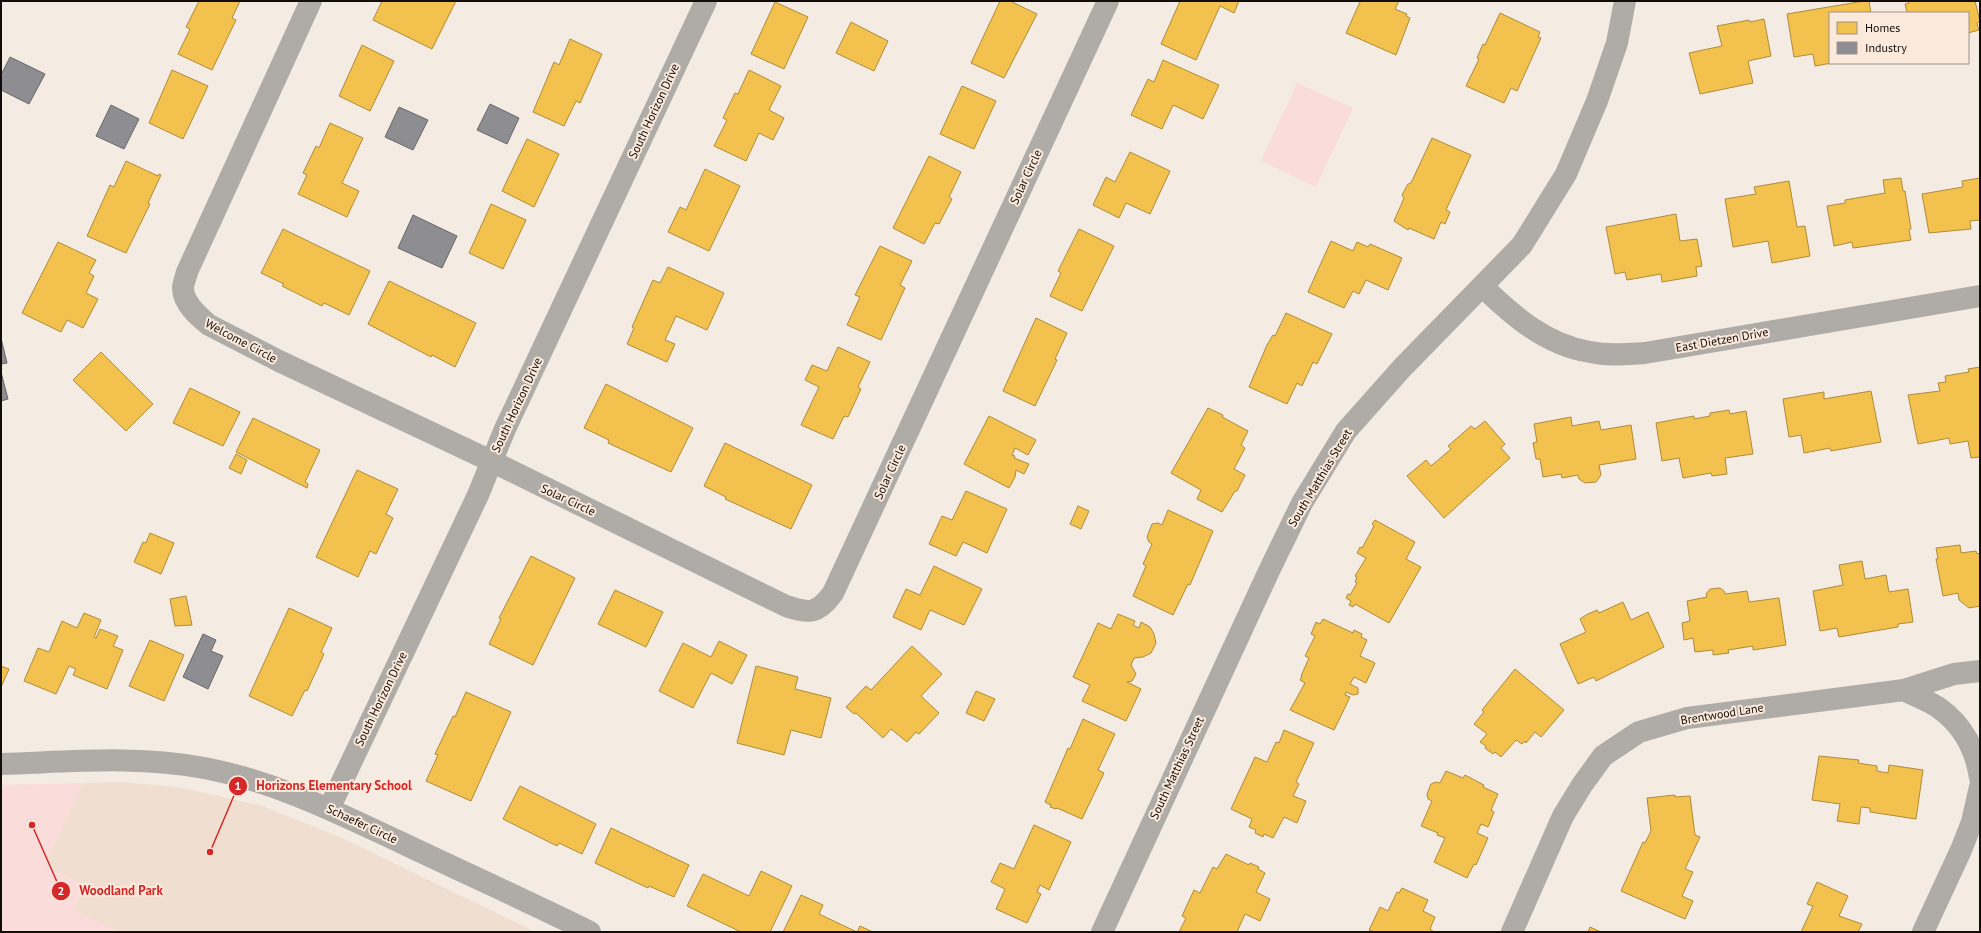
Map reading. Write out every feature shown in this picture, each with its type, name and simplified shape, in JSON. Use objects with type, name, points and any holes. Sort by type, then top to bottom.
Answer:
[{"type":"street","name":"Welcome Circle","points":[[311,1],[194,255],[183,288],[189,304],[199,317],[216,329],[279,361],[491,461]]},
{"type":"street","name":"South Horizon Drive","points":[[329,809],[478,495],[491,461],[706,1]]},
{"type":"street","name":"Solar Circle","points":[[491,461],[786,606],[800,610],[815,611],[825,604],[833,593],[877,501],[1108,1]]},
{"type":"street","name":"South Matthias Street","points":[[1102,932],[1264,580],[1302,503],[1346,431],[1402,368],[1522,245],[1566,174],[1597,101],[1617,43],[1625,1]]},
{"type":"street","name":"East Dietzen Drive","points":[[1482,286],[1505,309],[1533,330],[1560,343],[1590,352],[1614,354],[1645,353],[1980,296]]},
{"type":"street","name":"Brentwood Lane","points":[[1512,932],[1563,816],[1582,785],[1603,756],[1639,732],[1687,718],[1904,690],[1954,674],[1980,671]]},
{"type":"street","points":[[1904,690],[1939,708],[1959,726],[1970,743],[1978,764],[1980,778]]},
{"type":"street","name":"Schaefer Circle","points":[[1,764],[125,761],[203,767],[267,783],[329,809],[590,932]]},
{"type":"street","points":[[1923,932],[1969,829],[1980,787]]},
{"type":"shaded area","points":[[1297,83],[1353,108],[1316,187],[1261,161]]},
{"type":"shaded area","points":[[120,782],[178,787],[263,806],[344,839],[536,932],[12,932],[83,783]]},
{"type":"shaded area","points":[[83,783],[44,866],[85,885],[74,910],[119,932],[1,932],[1,785]]},
{"type":"building: Homes","points":[[199,1],[240,1],[232,18],[236,20],[212,70],[178,54],[190,29],[186,27]]},
{"type":"building: Homes","points":[[382,1],[456,1],[432,49],[373,20]]},
{"type":"building: Homes","points":[[1000,1],[1010,1],[1037,14],[1004,78],[971,63]]},
{"type":"building: Homes","points":[[1180,1],[1239,1],[1234,13],[1220,6],[1196,60],[1161,44]]},
{"type":"building: Homes","points":[[1357,1],[1399,1],[1395,9],[1407,14],[1406,16],[1410,18],[1396,55],[1346,33],[1360,2]]},
{"type":"building: Homes","points":[[1864,1],[1869,1],[1871,12],[1829,12],[1829,64],[1815,66],[1813,54],[1794,57],[1787,14]]},
{"type":"building: Homes","points":[[1908,1],[1975,1],[1980,21],[1977,23],[1979,30],[1969,33],[1969,12],[1907,12],[1905,4],[1909,3]]},
{"type":"building: Homes","points":[[775,2],[808,17],[784,69],[751,54]]},
{"type":"building: Homes","points":[[1500,13],[1540,32],[1538,37],[1541,38],[1517,91],[1511,88],[1504,103],[1466,86],[1479,59],[1477,58],[1483,44],[1485,45]]},
{"type":"building: Homes","points":[[1764,19],[1771,56],[1748,61],[1753,83],[1700,94],[1689,53],[1722,46],[1717,26],[1749,20],[1750,22]]},
{"type":"building: Homes","points":[[851,22],[888,41],[874,71],[836,53]]},
{"type":"building: Homes","points":[[570,39],[602,54],[580,103],[576,101],[564,126],[533,112],[554,62],[559,65]]},
{"type":"building: Homes","points":[[362,45],[394,61],[370,111],[339,96]]},
{"type":"building: Homes","points":[[1163,60],[1219,85],[1203,119],[1173,105],[1162,129],[1131,115],[1148,79],[1154,82]]},
{"type":"building: Homes","points":[[172,70],[208,86],[183,139],[149,123]]},
{"type":"building: Homes","points":[[749,70],[781,86],[769,110],[784,118],[773,140],[759,133],[746,161],[714,146],[727,120],[723,118],[735,93],[738,94]]},
{"type":"building: Homes","points":[[962,86],[996,101],[974,149],[940,134]]},
{"type":"building: Homes","points":[[330,123],[363,138],[342,183],[359,191],[347,217],[298,194],[307,175],[303,173],[316,146],[319,148]]},
{"type":"building: Homes","points":[[1432,138],[1471,155],[1446,210],[1450,212],[1445,224],[1441,222],[1434,239],[1409,228],[1408,230],[1394,221],[1404,198],[1402,195],[1408,184],[1411,183]]},
{"type":"building: Homes","points":[[527,139],[559,154],[534,207],[502,191]]},
{"type":"building: Homes","points":[[1130,152],[1170,171],[1150,214],[1126,203],[1119,218],[1093,205],[1106,177],[1115,182]]},
{"type":"building: Homes","points":[[929,156],[961,172],[949,197],[952,199],[939,224],[935,223],[924,244],[893,228]]},
{"type":"building: Homes","points":[[126,161],[158,176],[159,174],[161,175],[148,203],[150,204],[126,253],[87,236],[110,185],[114,187]]},
{"type":"building: Homes","points":[[705,169],[740,186],[709,251],[668,232],[680,207],[686,210]]},
{"type":"building: Homes","points":[[1901,178],[1903,191],[1905,191],[1911,229],[1909,230],[1911,240],[1853,248],[1852,242],[1834,246],[1827,206],[1845,203],[1845,200],[1885,193],[1883,180]]},
{"type":"building: Homes","points":[[1980,178],[1980,220],[1970,221],[1971,229],[1929,233],[1922,194],[1963,187],[1962,181]]},
{"type":"building: Homes","points":[[1789,181],[1797,227],[1805,226],[1810,256],[1772,263],[1768,241],[1733,247],[1725,199],[1756,194],[1754,187]]},
{"type":"building: Homes","points":[[491,204],[526,220],[503,269],[469,253]]},
{"type":"building: Homes","points":[[1676,214],[1680,241],[1697,239],[1702,266],[1696,267],[1697,276],[1662,282],[1661,274],[1627,280],[1625,272],[1615,274],[1606,227]]},
{"type":"building: Homes","points":[[283,229],[370,271],[349,315],[324,303],[322,306],[282,286],[284,284],[261,273]]},
{"type":"building: Homes","points":[[1079,229],[1114,246],[1082,311],[1050,296],[1061,273],[1058,271]]},
{"type":"building: Homes","points":[[1331,241],[1353,251],[1357,242],[1368,247],[1370,244],[1402,258],[1388,290],[1366,280],[1359,294],[1353,291],[1344,308],[1308,292]]},
{"type":"building: Homes","points":[[58,242],[96,260],[89,273],[94,276],[86,293],[98,299],[83,328],[67,320],[61,332],[22,313]]},
{"type":"building: Homes","points":[[880,246],[912,261],[900,285],[905,288],[881,340],[847,325],[860,297],[855,295]]},
{"type":"building: Homes","points":[[668,267],[724,293],[707,330],[676,316],[665,340],[675,344],[667,362],[627,344],[634,328],[632,327],[653,280],[660,283]]},
{"type":"building: Homes","points":[[389,281],[476,323],[455,367],[432,355],[431,357],[368,324]]},
{"type":"building: Homes","points":[[1286,313],[1332,334],[1317,364],[1313,362],[1302,386],[1297,383],[1287,404],[1249,387],[1267,345],[1273,335],[1275,336]]},
{"type":"building: Homes","points":[[1036,318],[1067,333],[1055,359],[1057,360],[1035,406],[1003,391]]},
{"type":"building: Homes","points":[[838,347],[870,362],[858,387],[861,389],[848,417],[844,416],[833,439],[801,425],[819,387],[805,380],[812,365],[827,371]]},
{"type":"building: Homes","points":[[101,352],[153,404],[126,431],[73,380]]},
{"type":"building: Homes","points":[[1980,367],[1980,459],[1979,457],[1971,458],[1968,441],[1950,444],[1949,438],[1918,444],[1908,395],[1940,391],[1938,383],[1946,382],[1945,376],[1969,372],[1968,369]]},
{"type":"building: Homes","points":[[606,384],[693,428],[671,472],[608,443],[609,440],[584,428]]},
{"type":"building: Homes","points":[[190,388],[240,412],[223,446],[173,423]]},
{"type":"building: Homes","points":[[1871,391],[1881,442],[1831,451],[1830,448],[1804,453],[1801,435],[1789,437],[1783,399],[1824,392],[1824,399]]},
{"type":"building: Homes","points":[[1208,408],[1223,415],[1222,417],[1248,431],[1241,445],[1245,448],[1234,469],[1245,475],[1237,491],[1235,491],[1222,512],[1197,499],[1201,490],[1171,473]]},
{"type":"building: Homes","points":[[1729,410],[1730,414],[1746,411],[1753,454],[1725,458],[1727,474],[1712,476],[1711,473],[1683,478],[1679,458],[1662,461],[1656,423],[1694,416],[1694,419],[1710,416],[1710,413]]},
{"type":"building: Homes","points":[[989,416],[1036,440],[1028,455],[1015,448],[1012,455],[1015,456],[1014,458],[1029,464],[1024,474],[1016,470],[1015,477],[1009,488],[964,464]]},
{"type":"building: Homes","points":[[1571,417],[1572,426],[1599,421],[1601,430],[1631,425],[1636,459],[1599,465],[1601,475],[1596,482],[1585,483],[1579,479],[1578,475],[1562,478],[1561,474],[1543,477],[1540,459],[1536,459],[1533,443],[1537,442],[1534,424]]},
{"type":"building: Homes","points":[[253,418],[320,450],[305,482],[308,484],[307,488],[236,452]]},
{"type":"building: Homes","points":[[1485,421],[1505,444],[1501,448],[1510,458],[1444,518],[1407,476],[1426,460],[1431,466],[1451,449],[1448,446],[1471,426],[1475,429]]},
{"type":"building: Homes","points":[[725,443],[812,485],[791,529],[725,499],[726,497],[704,486]]},
{"type":"building: Homes","points":[[236,454],[247,460],[241,474],[229,468]]},
{"type":"building: Homes","points":[[357,470],[398,489],[386,514],[393,518],[376,554],[370,551],[358,577],[316,557]]},
{"type":"building: Homes","points":[[966,491],[1007,509],[987,553],[963,542],[956,556],[929,544],[942,516],[952,520]]},
{"type":"building: Homes","points":[[1078,506],[1089,511],[1081,529],[1070,524]]},
{"type":"building: Homes","points":[[1168,510],[1213,531],[1190,585],[1188,584],[1173,615],[1133,596],[1146,566],[1143,564],[1152,544],[1149,542],[1147,537],[1152,524],[1158,523],[1162,525]]},
{"type":"building: Homes","points":[[1375,520],[1415,542],[1406,559],[1421,567],[1389,623],[1355,604],[1353,607],[1349,605],[1351,601],[1346,598],[1348,594],[1350,595],[1357,583],[1355,582],[1357,577],[1355,576],[1366,558],[1357,553],[1360,547],[1362,548],[1374,526],[1372,524]]},
{"type":"building: Homes","points":[[150,533],[174,543],[161,574],[134,562],[143,542],[146,543]]},
{"type":"building: Homes","points":[[1960,545],[1961,553],[1976,551],[1977,554],[1980,553],[1980,606],[1969,608],[1959,600],[1958,593],[1943,596],[1936,559],[1938,559],[1936,548]]},
{"type":"building: Homes","points":[[531,556],[575,578],[533,665],[489,644],[501,619],[499,618]]},
{"type":"building: Homes","points":[[1862,561],[1865,579],[1886,575],[1889,592],[1908,589],[1913,622],[1898,624],[1898,627],[1839,637],[1837,628],[1820,631],[1813,591],[1843,585],[1839,565]]},
{"type":"building: Homes","points":[[934,566],[982,589],[964,625],[930,610],[921,630],[893,617],[906,589],[920,595]]},
{"type":"building: Homes","points":[[1720,588],[1725,594],[1747,591],[1749,602],[1779,598],[1786,645],[1753,650],[1753,646],[1728,650],[1729,653],[1713,655],[1713,650],[1695,652],[1693,638],[1684,640],[1682,623],[1690,621],[1687,601],[1707,597],[1706,594],[1710,589]]},
{"type":"building: Homes","points":[[615,590],[663,612],[646,647],[598,624]]},
{"type":"building: Homes","points":[[186,596],[192,625],[175,626],[170,599]]},
{"type":"building: Homes","points":[[1623,602],[1631,620],[1648,612],[1664,647],[1596,681],[1594,677],[1578,684],[1560,644],[1586,632],[1580,619],[1586,615],[1597,610],[1599,613]]},
{"type":"building: Homes","points":[[289,608],[332,628],[321,652],[324,654],[307,691],[305,690],[292,716],[249,696]]},
{"type":"building: Homes","points":[[84,613],[101,620],[94,637],[96,638],[100,629],[118,636],[113,646],[123,650],[107,689],[73,675],[76,669],[69,666],[56,694],[24,681],[38,648],[49,652],[62,621],[77,628]]},
{"type":"building: Homes","points":[[1118,614],[1135,621],[1133,625],[1139,628],[1141,622],[1150,627],[1154,634],[1156,643],[1151,653],[1143,657],[1134,658],[1131,665],[1136,674],[1132,681],[1127,682],[1141,689],[1126,721],[1082,701],[1090,685],[1073,677],[1098,623],[1111,629]]},
{"type":"building: Homes","points":[[1323,619],[1353,633],[1354,630],[1362,634],[1361,637],[1367,640],[1360,656],[1375,663],[1366,683],[1354,677],[1350,684],[1358,688],[1358,694],[1353,695],[1346,692],[1345,695],[1350,697],[1334,730],[1290,710],[1305,683],[1300,680],[1309,658],[1305,656],[1315,636],[1311,634],[1316,622],[1320,624]]},
{"type":"building: Homes","points":[[150,640],[184,655],[164,701],[129,686]]},
{"type":"building: Homes","points":[[719,641],[747,655],[732,684],[711,673],[693,708],[659,691],[683,643],[711,657]]},
{"type":"building: Homes","points":[[912,646],[942,674],[921,696],[939,713],[919,734],[916,732],[907,742],[891,729],[883,738],[856,713],[854,714],[846,707],[866,686],[871,690]]},
{"type":"building: Homes","points":[[1,666],[9,669],[1,687]]},
{"type":"building: Homes","points":[[756,666],[798,677],[795,689],[831,698],[821,738],[791,730],[784,755],[737,743]]},
{"type":"building: Homes","points":[[1515,669],[1564,710],[1541,737],[1535,732],[1526,743],[1525,741],[1522,744],[1516,740],[1501,757],[1495,752],[1493,754],[1480,742],[1487,734],[1474,724],[1484,712],[1482,710]]},
{"type":"building: Homes","points":[[976,691],[995,699],[984,721],[966,713]]},
{"type":"building: Homes","points":[[466,692],[511,712],[471,801],[426,781],[438,755],[435,754],[453,716],[455,717]]},
{"type":"building: Homes","points":[[1083,719],[1115,734],[1098,770],[1104,773],[1082,819],[1057,808],[1050,807],[1051,805],[1045,802],[1068,748],[1070,749]]},
{"type":"building: Homes","points":[[1284,730],[1314,743],[1296,782],[1299,784],[1293,796],[1306,801],[1297,823],[1284,817],[1273,838],[1264,834],[1263,837],[1255,833],[1256,830],[1249,827],[1252,819],[1231,809],[1255,757],[1267,762],[1276,742],[1279,743]]},
{"type":"building: Homes","points":[[1819,756],[1859,760],[1858,763],[1877,766],[1877,771],[1888,773],[1889,765],[1923,770],[1916,819],[1870,812],[1870,808],[1861,807],[1859,824],[1837,821],[1840,804],[1812,800]]},
{"type":"building: Homes","points":[[1446,771],[1463,778],[1465,775],[1484,785],[1483,787],[1498,794],[1491,810],[1494,812],[1488,827],[1481,824],[1477,833],[1488,838],[1476,865],[1474,864],[1467,878],[1434,862],[1445,838],[1437,835],[1438,833],[1421,826],[1432,801],[1428,799],[1427,794],[1431,784],[1436,782],[1440,783]]},
{"type":"building: Homes","points":[[520,786],[596,824],[582,854],[559,843],[557,846],[503,819]]},
{"type":"building: Homes","points":[[1675,795],[1675,797],[1690,796],[1695,835],[1700,837],[1685,869],[1693,872],[1682,896],[1693,901],[1685,919],[1621,891],[1643,842],[1645,843],[1651,831],[1647,798]]},
{"type":"building: Homes","points":[[1034,825],[1071,842],[1049,890],[1040,885],[1037,892],[1041,894],[1027,923],[996,909],[1005,889],[991,882],[1000,863],[1014,869]]},
{"type":"building: Homes","points":[[611,828],[689,865],[674,897],[649,886],[648,888],[595,863]]},
{"type":"building: Homes","points":[[1226,854],[1249,865],[1250,863],[1259,867],[1258,869],[1265,873],[1256,892],[1270,899],[1260,921],[1245,914],[1237,932],[1179,932],[1186,918],[1182,916],[1194,890],[1200,893],[1213,867],[1217,869]]},
{"type":"building: Homes","points":[[761,871],[792,886],[770,932],[741,932],[687,906],[703,874],[749,896]]},
{"type":"building: Homes","points":[[1817,882],[1848,896],[1839,916],[1862,924],[1858,932],[1801,932],[1813,906],[1807,904]]},
{"type":"building: Homes","points":[[1402,888],[1428,900],[1423,911],[1435,917],[1430,929],[1434,932],[1374,932],[1369,930],[1380,907],[1388,911],[1397,892],[1399,893]]},
{"type":"building: Homes","points":[[801,895],[823,905],[819,914],[857,932],[783,932]]},
{"type":"building: Homes","points":[[860,926],[873,932],[857,932]]},
{"type":"building: Homes","points":[[1590,927],[1601,932],[1588,932]]},
{"type":"building: Industry","points":[[10,57],[45,74],[29,104],[1,90],[1,75]]},
{"type":"building: Industry","points":[[490,104],[519,118],[507,144],[477,130]]},
{"type":"building: Industry","points":[[111,105],[139,119],[124,149],[96,136]]},
{"type":"building: Industry","points":[[399,107],[428,120],[413,150],[385,137]]},
{"type":"building: Industry","points":[[413,215],[457,236],[442,268],[398,248]]},
{"type":"building: Industry","points":[[1,338],[7,363],[1,364]]},
{"type":"building: Industry","points":[[1,372],[8,399],[1,401]]},
{"type":"building: Industry","points":[[203,634],[216,640],[211,651],[223,656],[208,689],[183,677]]},
{"type":"place","name":"Woodland Park","points":[[32,825]]},
{"type":"place","name":"Horizons Elementary School","points":[[210,852]]}]
